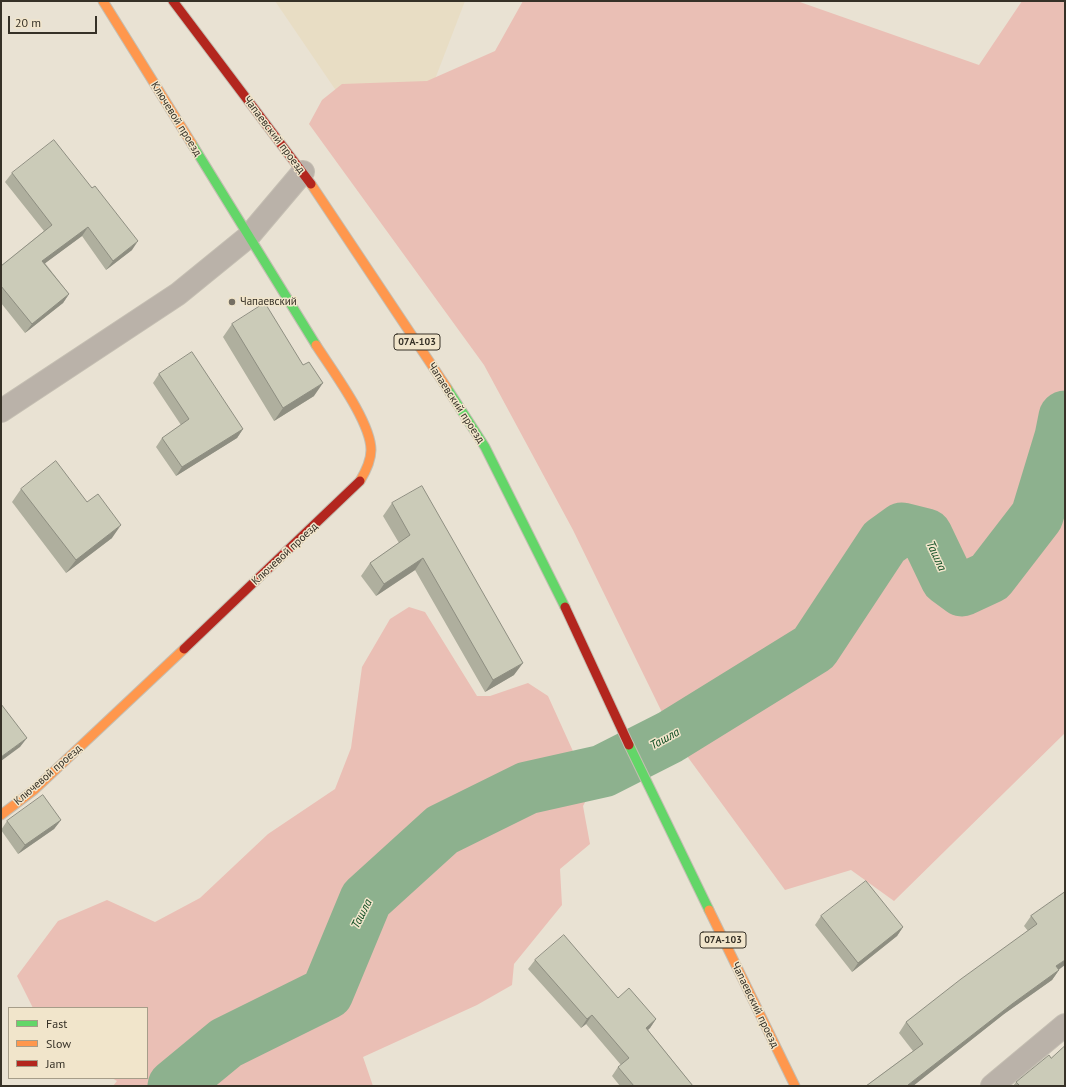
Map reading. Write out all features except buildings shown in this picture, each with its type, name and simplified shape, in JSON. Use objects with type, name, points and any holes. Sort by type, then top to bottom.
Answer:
[{"type":"main road","name":"Ключевой проезд","points":[[1,815],[45,779],[358,485],[370,466],[372,445],[367,427],[103,1]]},
{"type":"main road","name":"Чапаевский проезд","points":[[173,1],[303,172],[389,299],[485,447],[555,584],[652,794],[795,1086]]},
{"type":"street","points":[[1,411],[178,294],[248,237],[303,172]]},
{"type":"street","points":[[992,1086],[1065,1025]]},
{"type":"shaded area","points":[[275,1],[465,1],[432,87],[339,95]]},
{"type":"shaded area","points":[[523,1],[797,1],[979,65],[1022,1],[1065,1],[1065,733],[894,901],[851,870],[785,890],[676,741],[573,530],[484,365],[309,124],[322,100],[342,84],[427,81],[495,51]]},
{"type":"shaded area","points":[[409,607],[425,612],[477,696],[490,696],[528,683],[548,696],[591,791],[583,806],[590,844],[560,869],[562,905],[514,964],[512,985],[477,1005],[363,1057],[373,1086],[113,1086],[117,1081],[114,1079],[148,1079],[148,1007],[32,1007],[17,976],[58,921],[107,900],[155,922],[200,898],[268,834],[335,789],[351,748],[362,667],[390,619]]},
{"type":"waterway","name":"Ташла","points":[[174,1086],[226,1043],[327,993],[366,899],[442,830],[527,788],[603,771],[670,737],[814,648],[884,542],[902,529],[926,535],[947,579],[962,590],[990,577],[1037,516],[1061,437],[1065,417]]},
{"type":"traffic: fast","points":[[192,144],[316,345]]},
{"type":"traffic: fast","points":[[447,388],[485,447],[565,607]]},
{"type":"traffic: fast","points":[[629,745],[709,910]]},
{"type":"traffic: slow","points":[[103,1],[192,144]]},
{"type":"traffic: slow","points":[[311,184],[447,388]]},
{"type":"traffic: slow","points":[[316,345],[350,396],[365,425],[371,450],[369,462],[360,481]]},
{"type":"traffic: slow","points":[[1,815],[34,790],[184,649]]},
{"type":"traffic: slow","points":[[709,910],[795,1086]]},
{"type":"traffic: jam","points":[[173,1],[311,184]]},
{"type":"traffic: jam","points":[[184,649],[360,481]]},
{"type":"traffic: jam","points":[[565,607],[629,745]]},
{"type":"place","name":"Чапаевский","points":[[232,302]]}]
